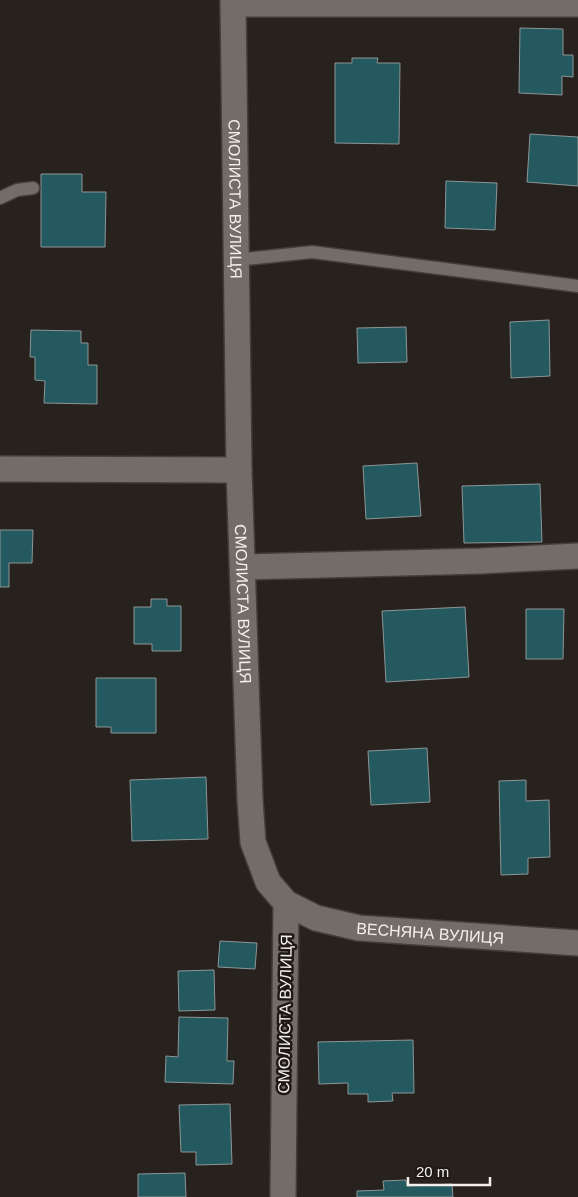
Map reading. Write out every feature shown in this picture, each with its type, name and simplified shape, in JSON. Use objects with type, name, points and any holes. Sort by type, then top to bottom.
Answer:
[{"type":"street","points":[[234,2],[578,4]]},
{"type":"street","name":"СМОЛИСТА ВУЛИЦЯ","points":[[234,2],[240,470],[253,842],[268,882],[286,903],[283,1197]]},
{"type":"street","points":[[0,469],[240,470]]},
{"type":"street","points":[[243,567],[480,561],[578,556]]},
{"type":"street","name":"ВЕСНЯНА ВУЛИЦЯ","points":[[286,903],[316,918],[359,928],[578,943]]},
{"type":"lane","points":[[0,198],[17,190],[33,188]]},
{"type":"lane","points":[[236,260],[312,252],[578,286]]},
{"type":"building","points":[[520,28],[563,29],[563,55],[573,55],[573,77],[562,76],[562,95],[519,93]]},
{"type":"building","points":[[352,58],[378,58],[377,63],[400,63],[399,144],[335,143],[335,63],[352,63]]},
{"type":"building","points":[[530,134],[578,137],[578,186],[527,182]]},
{"type":"building","points":[[41,174],[82,174],[82,192],[106,192],[105,247],[41,247]]},
{"type":"building","points":[[446,181],[497,183],[495,230],[445,228]]},
{"type":"building","points":[[549,320],[550,376],[511,378],[510,322]]},
{"type":"building","points":[[406,327],[407,362],[358,363],[357,328]]},
{"type":"building","points":[[31,330],[81,331],[81,343],[88,343],[88,365],[97,365],[97,404],[44,403],[45,381],[35,380],[35,357],[30,357]]},
{"type":"building","points":[[417,463],[421,516],[366,519],[363,466]]},
{"type":"building","points":[[540,484],[542,542],[464,543],[462,486]]},
{"type":"building","points":[[0,530],[33,530],[32,563],[9,563],[9,587],[0,587]]},
{"type":"building","points":[[151,599],[167,599],[167,606],[181,606],[181,651],[152,651],[152,644],[134,644],[134,607],[151,607]]},
{"type":"building","points":[[465,607],[469,677],[386,682],[382,611]]},
{"type":"building","points":[[526,609],[564,609],[563,659],[526,659]]},
{"type":"building","points":[[96,678],[156,678],[156,733],[111,733],[111,727],[96,727]]},
{"type":"building","points":[[427,748],[430,802],[371,805],[368,751]]},
{"type":"building","points":[[206,777],[208,839],[132,841],[130,780]]},
{"type":"building","points":[[526,780],[526,801],[549,800],[550,857],[528,858],[528,874],[501,875],[499,781]]},
{"type":"building","points":[[220,941],[257,943],[255,969],[218,967]]},
{"type":"building","points":[[214,970],[215,1010],[179,1011],[178,971]]},
{"type":"building","points":[[179,1017],[228,1018],[227,1061],[234,1061],[233,1084],[165,1082],[166,1056],[178,1057]]},
{"type":"building","points":[[413,1040],[414,1093],[392,1093],[393,1101],[368,1102],[368,1094],[348,1094],[348,1083],[319,1084],[318,1042]]},
{"type":"building","points":[[230,1104],[232,1164],[196,1165],[196,1152],[181,1152],[179,1105]]},
{"type":"building","points":[[185,1173],[186,1197],[138,1197],[138,1174]]},
{"type":"building","points":[[406,1180],[407,1186],[452,1184],[453,1197],[357,1197],[357,1191],[384,1190],[383,1181]]}]
